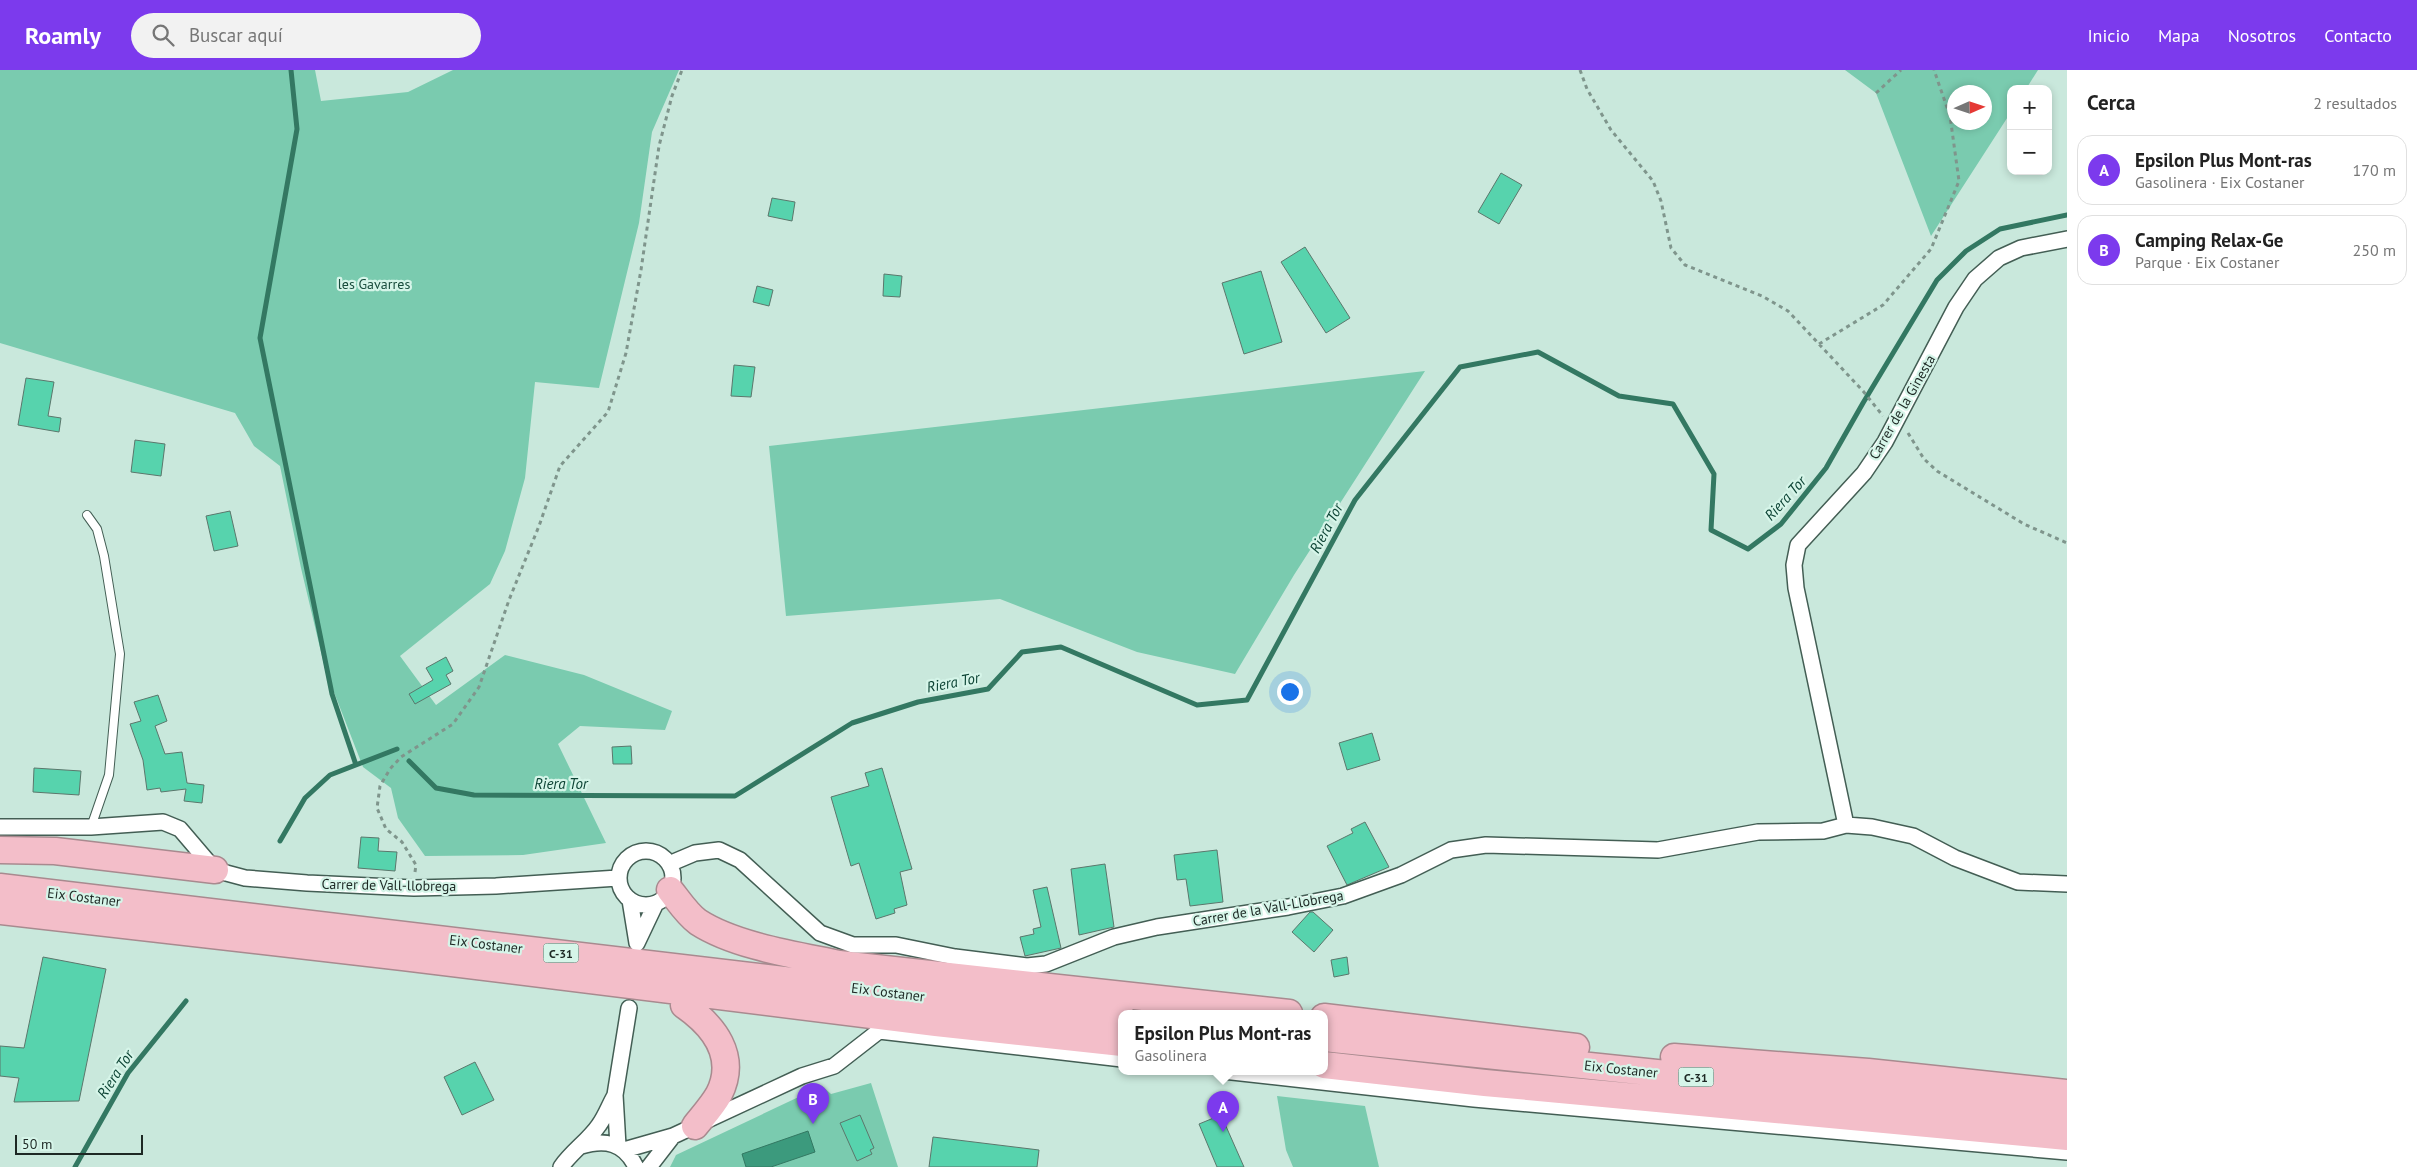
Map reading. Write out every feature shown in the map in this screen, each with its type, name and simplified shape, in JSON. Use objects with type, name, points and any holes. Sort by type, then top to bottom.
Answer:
[{"type":"highway","points":[[0,850],[56,851],[215,870]]},
{"type":"highway","name":"Eix Costaner","points":[[0,887],[916,995],[1118,1017]]},
{"type":"highway","points":[[663,896],[698,921],[736,939],[783,952],[839,964],[1261,1010]]},
{"type":"highway","name":"C-31","points":[[0,911],[403,957],[936,1023],[1118,1043]]},
{"type":"highway","points":[[403,957],[539,986],[879,1031]]},
{"type":"highway","points":[[684,1006],[703,1018],[715,1033],[723,1050],[725,1063],[724,1078],[719,1094],[684,1131]]},
{"type":"highway","points":[[1328,1017],[1612,1051],[1868,1072],[2067,1093]]},
{"type":"highway","name":"Eix Costaner","points":[[1328,1038],[2067,1116]]},
{"type":"highway","name":"C-31","points":[[1328,1065],[2067,1137]]},
{"type":"street","name":"Carrer de la Ginesta","points":[[1846,825],[1796,588],[1794,565],[1798,545],[1864,473],[1893,428],[1956,307],[1975,280],[1999,258],[2014,252],[2067,239]]},
{"type":"street","points":[[0,827],[91,827],[163,822],[180,829],[215,870]]},
{"type":"street","name":"Carrer de la Vall-Llobrega","points":[[669,864],[695,852],[719,850],[740,860],[820,934],[853,945],[896,945],[955,956],[1027,966],[1046,964],[1114,937],[1157,927],[1288,907],[1343,896],[1401,875],[1451,850],[1486,845],[1658,850],[1758,832],[1823,831],[1846,825],[1872,827],[1913,836],[1955,858],[2018,882],[2067,884]]},
{"type":"street","points":[[169,864],[180,855],[184,841],[180,829]]},
{"type":"street","points":[[630,900],[637,943],[673,881],[669,864],[655,852],[637,851],[624,860],[618,878],[623,893],[630,900],[639,904],[663,896]]},
{"type":"street","name":"Carrer de Vall-llobrega","points":[[215,870],[245,878],[365,887],[414,888],[496,886],[618,878]]},
{"type":"street","points":[[629,1008],[615,1095],[621,1148],[636,1167]]},
{"type":"street","points":[[580,1146],[597,1142],[621,1148],[684,1131],[802,1076],[834,1066],[879,1031],[1118,1059]]},
{"type":"street","points":[[1259,1075],[1484,1100],[2067,1152]]},
{"type":"street","points":[[561,1167],[569,1154],[580,1146],[600,1124],[615,1095]]},
{"type":"street","points":[[649,1167],[684,1131]]},
{"type":"lane","points":[[87,515],[97,528],[104,556],[120,654],[109,775],[91,827]]},
{"type":"path","points":[[414,888],[416,865],[402,842],[386,829],[377,808],[380,786],[390,769],[401,757],[453,724],[479,686],[508,600],[539,526],[560,466],[608,412],[626,353],[641,270],[658,146],[682,70]]},
{"type":"path","points":[[1580,70],[1586,89],[1611,130],[1653,181],[1661,201],[1671,248],[1685,265],[1762,296],[1788,311],[1863,391],[1893,428]]},
{"type":"path","points":[[1876,92],[1901,70]]},
{"type":"path","points":[[1819,344],[1883,305],[1931,249],[1959,181],[1950,116],[1934,70]]},
{"type":"path","points":[[1900,413],[1909,437],[1924,459],[1937,471],[2024,524],[2067,543]]},
{"type":"green space","name":"les Gavarres","points":[[0,70],[315,70],[321,101],[408,92],[453,70],[679,70],[652,132],[639,223],[599,388],[535,382],[525,478],[505,551],[490,584],[400,656],[436,705],[505,655],[584,675],[672,711],[665,730],[580,726],[558,744],[606,843],[523,855],[425,856],[398,818],[391,788],[363,767],[325,669],[301,568],[280,466],[254,446],[235,413],[0,343]]},
{"type":"green space","points":[[1845,70],[2038,70],[2029,85],[2007,85],[2007,118],[1931,236],[1876,93]]},
{"type":"green space","points":[[1425,371],[1294,575],[1235,674],[1137,652],[1000,599],[786,616],[769,446]]},
{"type":"green space","points":[[871,1083],[898,1167],[670,1167],[676,1155],[822,1086],[831,1094]]},
{"type":"green space","points":[[1277,1096],[1365,1106],[1379,1167],[1293,1167],[1286,1150]]},
{"type":"shaded area","points":[[808,1131],[815,1152],[771,1167],[746,1167],[742,1154]]},
{"type":"building","points":[[1501,173],[1522,185],[1499,224],[1478,212]]},
{"type":"building","points":[[772,198],[795,202],[792,221],[768,216]]},
{"type":"building","points":[[1305,247],[1350,318],[1326,333],[1281,262]]},
{"type":"building","points":[[1261,271],[1282,342],[1244,354],[1222,283]]},
{"type":"building","points":[[884,274],[902,276],[900,297],[883,296]]},
{"type":"building","points":[[757,286],[773,290],[769,306],[753,302]]},
{"type":"building","points":[[734,365],[755,367],[751,397],[731,396]]},
{"type":"building","points":[[26,378],[54,382],[48,416],[61,418],[59,432],[18,425]]},
{"type":"building","points":[[135,440],[165,444],[161,476],[131,472]]},
{"type":"building","points":[[230,511],[238,546],[214,551],[206,516]]},
{"type":"building","points":[[446,657],[453,671],[446,675],[451,684],[415,704],[409,694],[433,680],[426,668]]},
{"type":"building","points":[[158,695],[167,721],[155,726],[165,754],[182,752],[187,783],[204,785],[202,803],[184,801],[186,789],[161,792],[160,788],[147,790],[143,760],[130,724],[141,721],[134,702]]},
{"type":"building","points":[[1372,733],[1380,760],[1347,770],[1339,743]]},
{"type":"building","points":[[631,746],[632,764],[613,764],[612,747]]},
{"type":"building","points":[[34,768],[81,771],[79,795],[33,792]]},
{"type":"building","points":[[882,768],[912,869],[900,872],[907,905],[894,909],[895,913],[876,919],[859,863],[851,866],[831,797],[869,786],[865,773]]},
{"type":"building","points":[[1365,822],[1389,867],[1347,885],[1327,846],[1353,833],[1351,829]]},
{"type":"building","points":[[361,837],[379,838],[378,851],[397,852],[395,871],[358,868]]},
{"type":"building","points":[[1217,850],[1223,902],[1190,906],[1186,879],[1177,880],[1174,855]]},
{"type":"building","points":[[1105,864],[1114,927],[1079,935],[1071,869]]},
{"type":"building","points":[[1047,887],[1061,948],[1025,956],[1020,937],[1034,934],[1033,929],[1041,927],[1033,890]]},
{"type":"building","points":[[1310,912],[1313,912],[1333,930],[1314,952],[1292,932]]},
{"type":"building","points":[[43,957],[106,969],[79,1101],[14,1102],[19,1078],[0,1076],[0,1046],[24,1048]]},
{"type":"building","points":[[1347,957],[1349,974],[1334,977],[1331,960]]},
{"type":"building","points":[[475,1062],[494,1100],[462,1115],[444,1077]]},
{"type":"building","points":[[860,1115],[874,1148],[870,1150],[872,1154],[857,1161],[840,1123]]},
{"type":"building","points":[[1221,1115],[1244,1167],[1217,1167],[1199,1124]]},
{"type":"building","points":[[933,1137],[1039,1150],[1037,1167],[929,1167]]},
{"type":"waterway","points":[[291,70],[297,129],[260,338],[332,694],[356,765]]},
{"type":"waterway","name":"Riera Tor","points":[[409,761],[436,788],[474,795],[735,796],[852,723],[918,702],[988,689],[1022,652],[1061,647],[1197,705],[1247,700],[1355,500],[1460,367],[1538,352],[1619,396],[1673,404],[1714,474],[1711,530],[1748,549],[1781,524],[1826,468],[1937,280],[1966,251],[2000,229],[2067,215]]},
{"type":"waterway","name":"Riera Tor","points":[[280,841],[305,798],[330,775],[397,749]]},
{"type":"waterway","name":"Riera Tor","points":[[75,1167],[128,1073],[186,1001]]},
{"type":"place","name":"Camping Relax-Ge","points":[[813,1124]]},
{"type":"place","name":"Epsilon Plus Mont-ras","points":[[1223,1132]]}]
